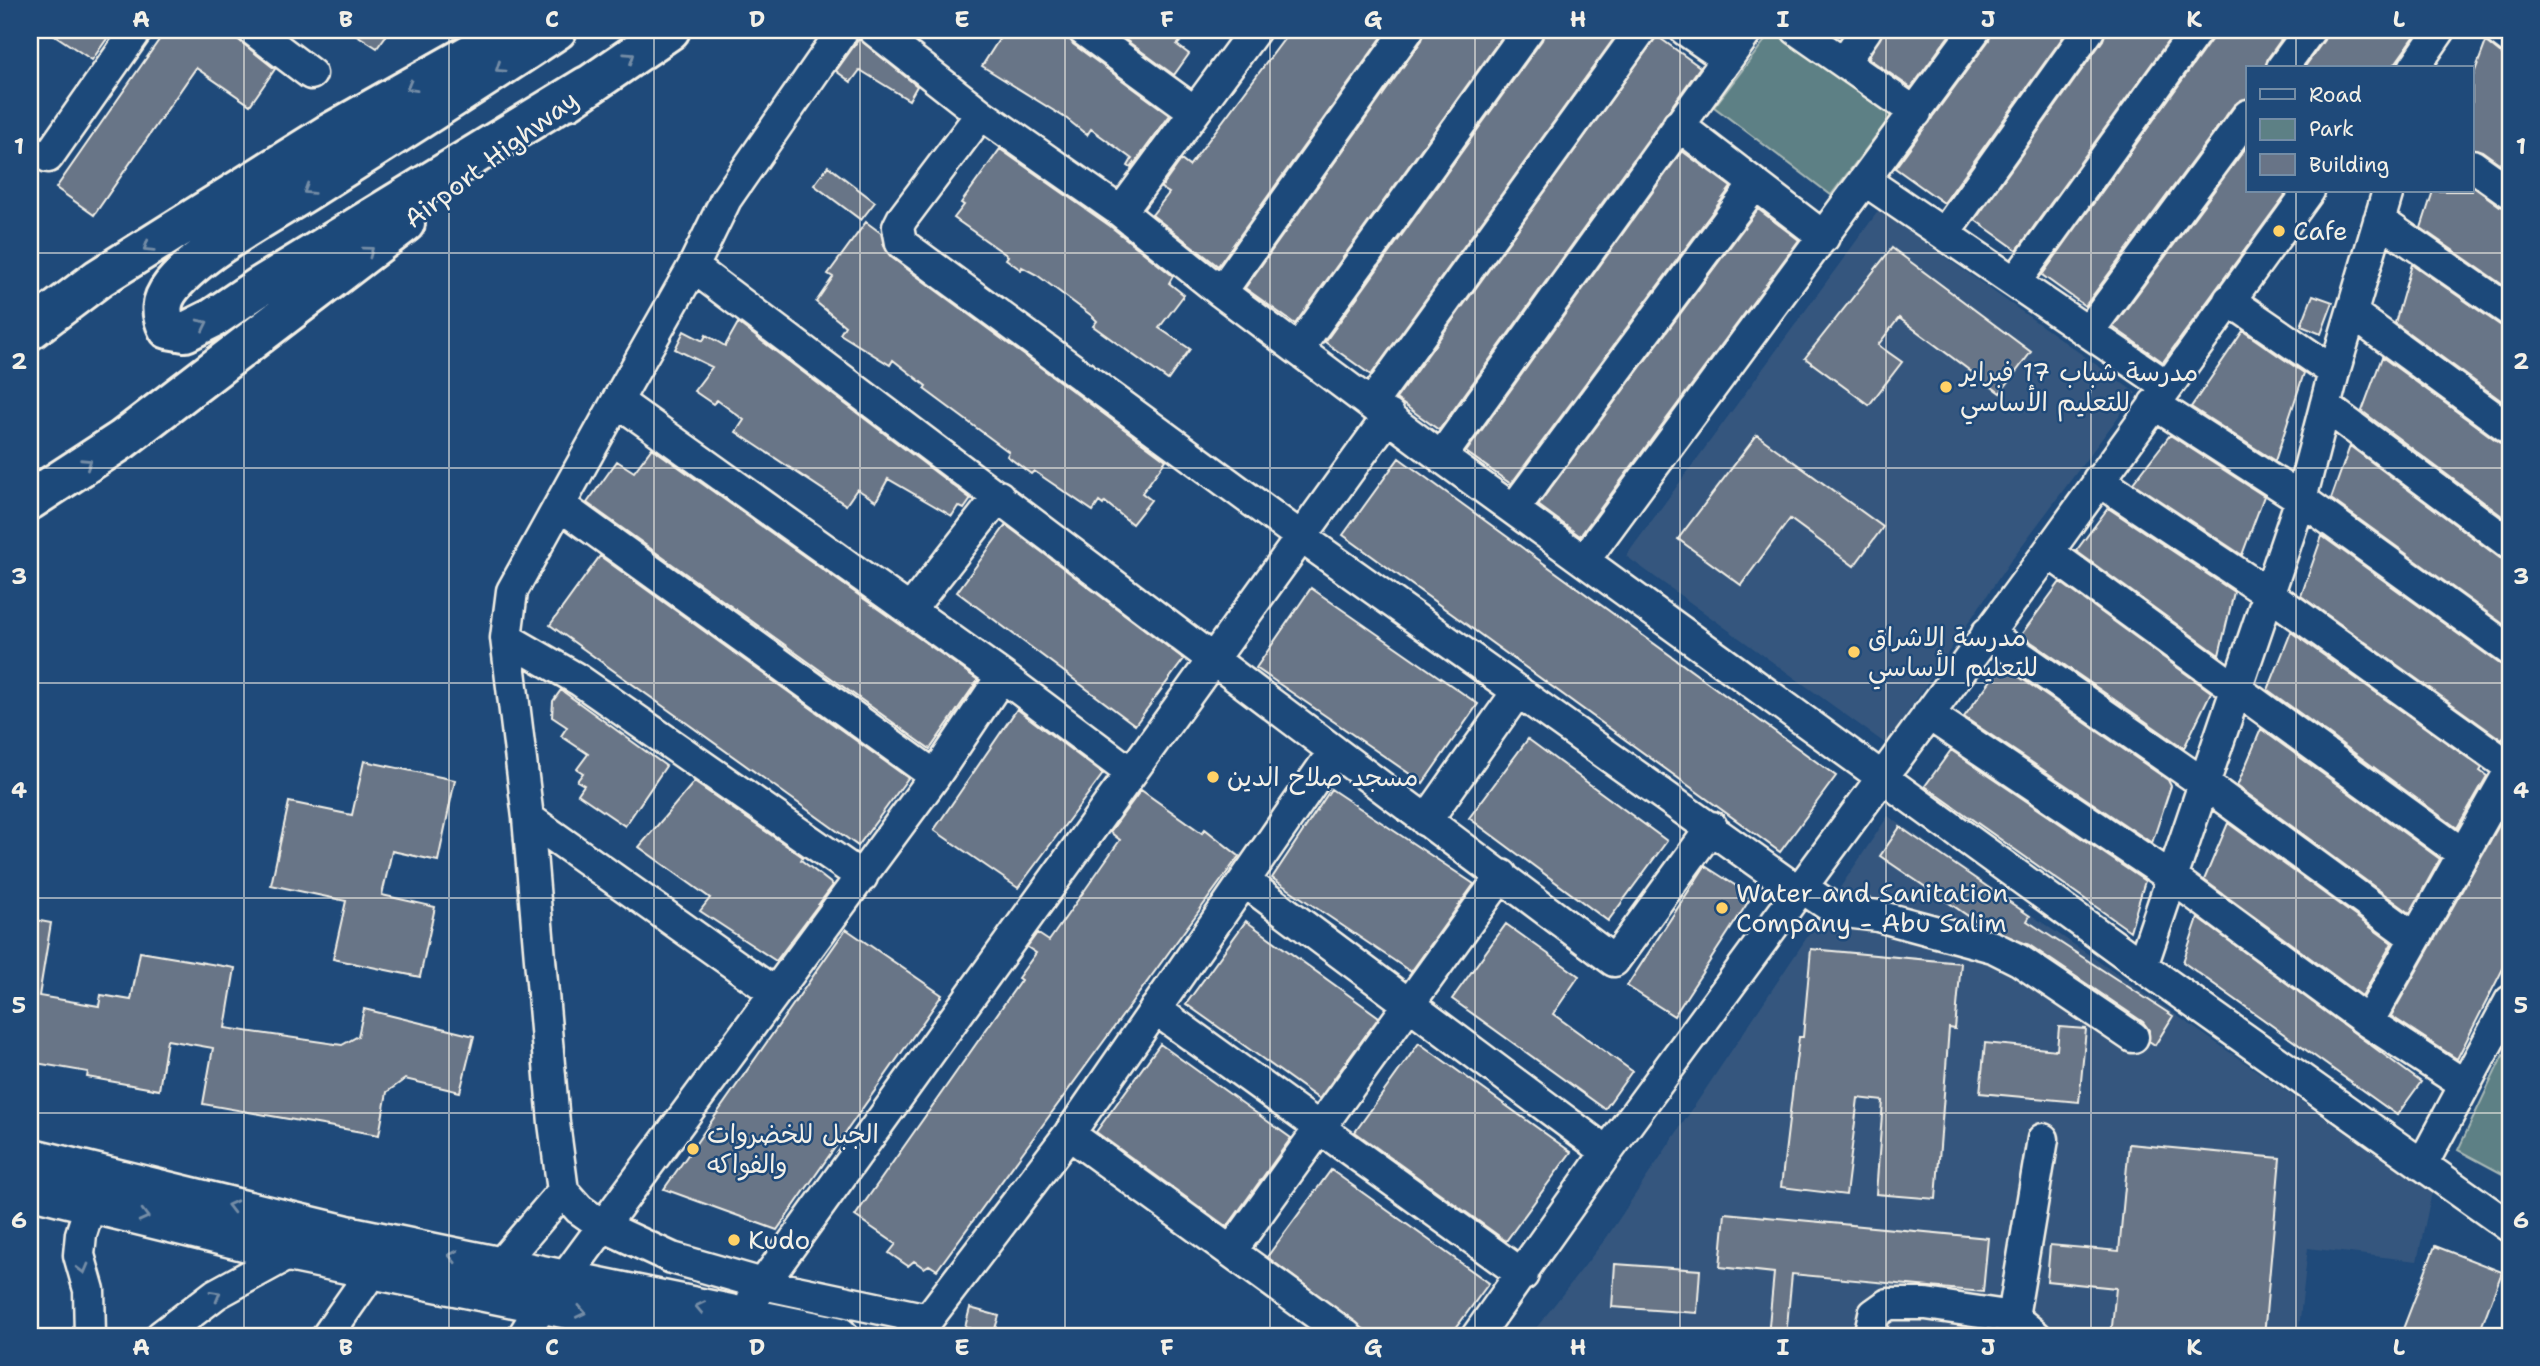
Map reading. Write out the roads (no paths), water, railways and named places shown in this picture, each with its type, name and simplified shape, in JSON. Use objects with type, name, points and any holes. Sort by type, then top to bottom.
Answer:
[{"type":"highway","points":[[30,330],[99,278],[328,134],[513,30]]},
{"type":"highway","points":[[557,30],[257,222],[189,269],[171,287],[162,302],[161,315],[168,330],[184,332],[213,318],[587,86]]},
{"type":"highway","name":"Airport Highway","points":[[30,500],[122,440],[587,86],[670,30]]},
{"type":"main road","points":[[30,1157],[96,1188],[291,1254],[373,1270],[741,1315],[839,1336]]},
{"type":"main road","points":[[30,1189],[96,1188],[345,1234],[499,1266],[553,1292],[698,1336]]},
{"type":"street","points":[[48,156],[137,30]]},
{"type":"street","points":[[254,30],[312,74]]},
{"type":"street","points":[[843,30],[726,199],[693,267],[512,591],[507,613],[506,638],[528,818],[554,1123],[563,1191],[579,1209],[603,1226],[672,1258],[918,1328],[1069,1134],[1334,751]]},
{"type":"street","points":[[874,30],[981,114],[1121,212],[1221,292],[1441,457],[2142,966],[2510,1227]]},
{"type":"street","points":[[1083,30],[1194,111]]},
{"type":"street","points":[[1221,292],[1408,30]]},
{"type":"street","points":[[1298,349],[1528,30]]},
{"type":"street","points":[[741,1315],[1301,537],[1380,409],[1641,30]]},
{"type":"street","points":[[1685,30],[1727,59]]},
{"type":"street","points":[[1441,457],[1748,30]]},
{"type":"street","points":[[1797,30],[1916,113]]},
{"type":"street","points":[[1844,62],[1866,30]]},
{"type":"street","points":[[1585,559],[1976,30]]},
{"type":"street","points":[[1944,234],[2089,30]]},
{"type":"street","points":[[2015,282],[2197,30]]},
{"type":"street","points":[[2283,66],[2310,30]]},
{"type":"street","points":[[2498,30],[2510,39]]},
{"type":"street","points":[[1121,212],[1194,111],[1241,34]]},
{"type":"street","points":[[981,114],[902,219],[898,227],[901,243],[1301,537],[1800,889],[1837,911],[1878,916],[1993,947],[2019,960],[2133,1037]]},
{"type":"street","points":[[2088,332],[2246,117]]},
{"type":"street","points":[[1678,125],[1824,237]]},
{"type":"street","points":[[2474,166],[2510,192]]},
{"type":"street","points":[[1866,181],[2088,332],[2160,395],[2510,650]]},
{"type":"street","points":[[1514,509],[1755,184]]},
{"type":"street","points":[[1477,1336],[1523,1275],[1607,1152],[2049,552],[2098,480],[2308,192]]},
{"type":"street","points":[[2142,966],[2203,783],[2238,692],[2301,499],[2334,372],[2388,192]]},
{"type":"street","points":[[2379,220],[2510,311]]},
{"type":"street","points":[[693,267],[1614,961],[1712,827]]},
{"type":"street","points":[[2229,300],[2334,372]]},
{"type":"street","points":[[2352,313],[2510,429]]},
{"type":"street","points":[[617,401],[1002,676],[1131,773]]},
{"type":"street","points":[[2325,407],[2510,544]]},
{"type":"street","points":[[2098,480],[2269,594],[2510,769],[2368,1023]]},
{"type":"street","points":[[910,610],[999,496]]},
{"type":"street","points":[[561,506],[935,776]]},
{"type":"street","points":[[2049,552],[2463,854]]},
{"type":"street","points":[[1987,633],[2203,783],[2415,938]]},
{"type":"street","points":[[506,638],[579,680],[862,877]]},
{"type":"street","points":[[523,1336],[862,877],[935,776],[1002,676]]},
{"type":"street","points":[[1426,821],[1518,691]]},
{"type":"street","points":[[1928,715],[2171,877],[2368,1023],[2465,1085]]},
{"type":"street","points":[[528,818],[775,993]]},
{"type":"street","points":[[1232,1251],[1502,875]]},
{"type":"street","points":[[1244,881],[1607,1152]]},
{"type":"street","points":[[2422,1165],[2510,1002]]},
{"type":"street","points":[[1155,1009],[1523,1275]]},
{"type":"street","points":[[1069,1134],[1347,1336]]},
{"type":"street","points":[[2013,1317],[2043,1139]]},
{"type":"street","points":[[90,1336],[89,1290],[79,1255],[81,1234],[96,1188]]},
{"type":"street","points":[[499,1266],[563,1191]]},
{"type":"street","points":[[161,1336],[188,1312],[216,1294],[291,1254]]},
{"type":"street","points":[[327,1336],[373,1270]]},
{"type":"street","points":[[1869,1336],[1874,1314],[1888,1304],[1926,1304],[2013,1317],[2036,1336]]},
{"type":"place","name":"Cafe","points":[[2279,231]]},
{"type":"place","name":"مدرسة شباب 17 فبراير للتعليم الأساسي","points":[[1946,387]]},
{"type":"place","name":"مدرسة الاشراق للتعليم الأساسي","points":[[1854,652]]},
{"type":"place","name":"مسجد صلاح الدين","points":[[1213,777]]},
{"type":"place","name":"Water and Sanitation Company - Abu Salim","points":[[1722,908]]},
{"type":"place","name":"الجبل للخضروات والفواكه","points":[[693,1149]]},
{"type":"place","name":"Kudo","points":[[734,1240]]}]
